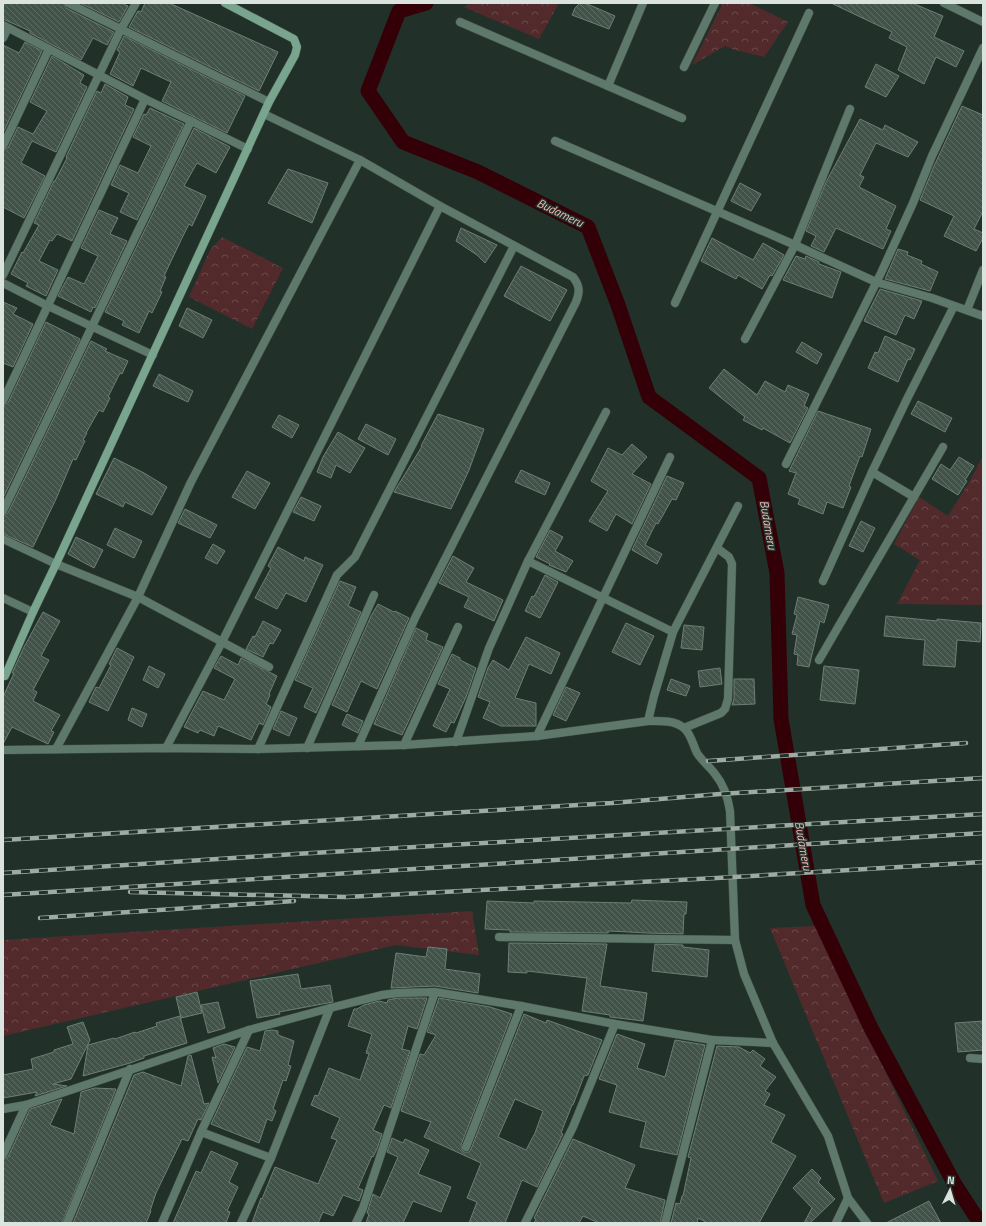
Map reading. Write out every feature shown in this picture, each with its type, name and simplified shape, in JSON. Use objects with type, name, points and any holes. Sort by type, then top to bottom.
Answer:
[{"type":"street","points":[[68,3],[269,102]]},
{"type":"street","points":[[3,275],[121,29],[136,3]]},
{"type":"street","points":[[4,677],[269,102],[295,55],[297,47],[294,39],[224,3]]},
{"type":"street","points":[[608,86],[643,3]]},
{"type":"street","points":[[684,67],[715,3]]},
{"type":"street","points":[[944,3],[983,22]]},
{"type":"street","points":[[675,303],[809,13]]},
{"type":"street","points":[[460,22],[682,118]]},
{"type":"street","points":[[3,38],[6,26],[145,99],[248,150]]},
{"type":"street","points":[[3,146],[49,48]]},
{"type":"street","points":[[786,464],[876,282],[913,203],[932,156],[983,48]]},
{"type":"street","points":[[3,401],[145,99]]},
{"type":"street","points":[[745,339],[794,245],[850,109]]},
{"type":"street","points":[[264,114],[360,160],[440,206],[573,278],[577,282],[579,294],[415,618],[358,746]]},
{"type":"street","points":[[3,511],[191,121]]},
{"type":"street","points":[[556,141],[876,282],[983,316]]},
{"type":"street","points":[[56,750],[138,597],[191,482],[360,160]]},
{"type":"street","points":[[166,748],[222,642],[440,206]]},
{"type":"street","points":[[258,749],[337,575],[355,557],[514,246]]},
{"type":"street","points":[[967,310],[983,270]]},
{"type":"street","points":[[3,283],[152,355]]},
{"type":"street","points":[[823,581],[872,472],[954,306]]},
{"type":"street","points":[[456,742],[489,648],[528,562],[606,412]]},
{"type":"street","points":[[819,660],[943,447]]},
{"type":"street","points":[[537,736],[601,598],[670,457]]},
{"type":"street","points":[[872,472],[914,497]]},
{"type":"street","points":[[648,721],[673,632],[738,506]]},
{"type":"street","points":[[3,539],[56,564],[138,597],[269,667]]},
{"type":"street","points":[[684,728],[721,713],[725,709],[728,699],[732,564],[729,558],[717,548]]},
{"type":"street","points":[[528,562],[673,632]]},
{"type":"street","points":[[307,748],[374,596]]},
{"type":"street","points":[[3,598],[33,612]]},
{"type":"street","points":[[404,745],[458,627]]},
{"type":"street","points":[[3,750],[166,748],[258,749],[404,745],[537,736],[648,721],[675,723],[684,728],[688,733],[698,754],[716,774],[728,799],[730,811],[735,940],[744,974],[773,1043],[828,1136],[848,1198],[867,1223]]},
{"type":"street","points":[[499,937],[735,940]]},
{"type":"street","points":[[3,1109],[26,1105],[249,1030],[397,992],[436,992],[712,1040],[773,1043]]},
{"type":"street","points":[[356,1223],[436,992]]},
{"type":"street","points":[[466,1147],[521,1006]]},
{"type":"street","points":[[241,1223],[271,1158],[330,1008]]},
{"type":"street","points":[[525,1223],[573,1127],[615,1024]]},
{"type":"street","points":[[162,1223],[201,1132],[249,1030]]},
{"type":"street","points":[[665,1223],[682,1162],[712,1040]]},
{"type":"street","points":[[970,1058],[983,1059]]},
{"type":"street","points":[[68,1223],[130,1069]]},
{"type":"street","points":[[3,1155],[26,1105]]},
{"type":"street","points":[[201,1132],[271,1158]]},
{"type":"street","points":[[836,1223],[848,1198]]},
{"type":"green space","points":[[472,3],[559,3],[539,39],[464,7]]},
{"type":"green space","points":[[723,3],[749,3],[788,22],[764,57],[725,46],[692,65]]},
{"type":"green space","points":[[222,237],[283,268],[252,329],[189,297],[210,250]]},
{"type":"green space","points":[[983,455],[983,605],[897,604],[920,560],[894,544],[919,497],[948,516],[971,479]]},
{"type":"green space","points":[[472,911],[479,955],[396,945],[3,1036],[3,940]]},
{"type":"green space","points":[[815,926],[938,1181],[884,1203],[770,928]]},
{"type":"building","points":[[3,3],[63,3],[66,8],[114,32],[107,45],[93,38],[81,60],[30,33],[30,31],[3,19]]},
{"type":"building","points":[[80,3],[121,3],[128,6],[119,22]]},
{"type":"building","points":[[145,3],[169,3],[278,52],[259,91],[129,27],[138,11],[141,12]]},
{"type":"building","points":[[580,3],[585,3],[615,16],[609,29],[572,15],[575,8]]},
{"type":"building","points":[[831,3],[912,3],[943,16],[934,37],[964,51],[956,67],[936,57],[924,84],[898,70],[907,47],[889,38],[892,32]]},
{"type":"building","points":[[124,36],[245,96],[227,133],[162,101],[171,82],[141,68],[133,86],[110,74],[120,52],[117,50]]},
{"type":"building","points":[[25,42],[42,51],[3,133],[3,45],[19,53]]},
{"type":"building","points":[[52,56],[84,75],[80,83],[87,87],[56,152],[32,141],[21,163],[45,176],[24,218],[3,207],[3,151],[8,148],[18,127],[33,134],[47,111],[30,102]]},
{"type":"building","points":[[876,64],[899,76],[886,97],[865,87]]},
{"type":"building","points":[[105,84],[128,97],[125,105],[134,109],[72,241],[57,234],[52,241],[50,240],[39,261],[58,270],[46,296],[26,286],[28,283],[11,274],[22,252],[23,253],[39,225],[34,223],[67,158],[66,157],[97,91],[101,93]]},
{"type":"building","points":[[962,106],[983,115],[983,211],[974,229],[983,233],[983,238],[976,251],[944,236],[954,216],[920,200]]},
{"type":"building","points":[[150,108],[184,124],[137,220],[120,212],[129,193],[111,185],[120,165],[138,173],[151,146],[133,137],[144,114],[146,115]]},
{"type":"building","points":[[860,119],[883,130],[885,125],[918,142],[908,157],[876,143],[860,175],[864,177],[859,187],[896,206],[886,229],[891,231],[883,249],[836,228],[824,252],[811,246],[816,236],[806,231],[826,182]]},
{"type":"building","points":[[194,128],[230,147],[216,173],[197,163],[184,186],[206,196],[192,226],[189,224],[182,238],[164,276],[166,277],[160,291],[162,292],[152,313],[149,311],[139,333],[122,325],[124,321],[105,312]]},
{"type":"building","points":[[288,169],[328,183],[312,223],[268,203]]},
{"type":"building","points":[[740,183],[761,194],[751,211],[731,201]]},
{"type":"building","points":[[99,210],[118,218],[110,234],[127,241],[95,308],[93,307],[91,312],[58,296],[68,277],[84,284],[98,256],[81,248]]},
{"type":"building","points":[[461,228],[497,245],[485,263],[477,255],[456,241]]},
{"type":"building","points":[[712,238],[753,260],[763,243],[784,255],[772,276],[770,275],[762,289],[738,275],[736,279],[701,261]]},
{"type":"building","points":[[898,249],[908,252],[907,255],[922,261],[921,264],[938,272],[930,291],[885,279]]},
{"type":"building","points":[[796,256],[805,259],[806,256],[819,262],[819,264],[841,272],[832,298],[783,280]]},
{"type":"building","points":[[521,266],[567,290],[550,321],[504,296]]},
{"type":"building","points":[[880,289],[922,301],[914,319],[905,315],[896,335],[864,321]]},
{"type":"building","points":[[3,302],[17,308],[13,314],[33,324],[13,367],[3,363]]},
{"type":"building","points":[[187,308],[212,320],[203,338],[179,326]]},
{"type":"building","points":[[46,322],[80,339],[3,498],[3,406],[8,403]]},
{"type":"building","points":[[885,336],[915,349],[910,360],[908,359],[898,382],[868,368],[875,352],[878,353]]},
{"type":"building","points":[[91,341],[107,349],[105,351],[128,361],[108,397],[110,398],[103,412],[99,410],[86,433],[83,440],[85,441],[76,460],[73,459],[33,547],[3,534],[3,516],[8,513]]},
{"type":"building","points":[[802,342],[822,354],[817,364],[796,352]]},
{"type":"building","points":[[724,369],[757,395],[765,381],[785,392],[788,385],[809,394],[804,406],[808,408],[790,443],[763,428],[762,430],[743,420],[745,417],[709,388]]},
{"type":"building","points":[[159,374],[193,391],[188,402],[153,386]]},
{"type":"building","points":[[918,401],[952,418],[945,432],[911,414]]},
{"type":"building","points":[[818,411],[871,429],[862,457],[860,456],[849,486],[851,487],[843,508],[827,502],[823,514],[798,504],[800,499],[788,494],[796,473],[789,471]]},
{"type":"building","points":[[438,414],[484,429],[469,470],[451,509],[394,492],[421,448]]},
{"type":"building","points":[[279,415],[299,425],[292,438],[272,427]]},
{"type":"building","points":[[366,424],[396,439],[388,455],[358,439]]},
{"type":"building","points":[[338,432],[365,448],[350,473],[336,465],[331,478],[317,472],[323,457]]},
{"type":"building","points":[[632,444],[647,457],[632,474],[651,484],[632,524],[616,514],[607,531],[589,521],[608,491],[591,481],[608,448],[622,455]]},
{"type":"building","points":[[959,457],[974,466],[958,495],[932,479],[941,464],[950,470]]},
{"type":"building","points":[[114,458],[144,473],[167,487],[152,515],[125,502],[123,507],[96,494]]},
{"type":"building","points":[[521,470],[550,483],[545,495],[515,482]]},
{"type":"building","points":[[247,471],[270,483],[255,509],[232,497]]},
{"type":"building","points":[[667,476],[684,483],[676,500],[672,499],[658,524],[656,523],[645,545],[662,554],[657,564],[632,550]]},
{"type":"building","points":[[301,497],[321,506],[314,521],[293,512]]},
{"type":"building","points":[[185,509],[217,525],[210,538],[178,523]]},
{"type":"building","points":[[861,521],[875,528],[863,552],[849,546]]},
{"type":"building","points":[[115,528],[142,541],[134,558],[107,545]]},
{"type":"building","points":[[550,530],[563,537],[555,551],[573,561],[566,572],[549,565],[550,564],[536,557]]},
{"type":"building","points":[[76,537],[103,550],[94,568],[68,554]]},
{"type":"building","points":[[213,544],[225,551],[217,564],[205,558]]},
{"type":"building","points":[[278,547],[304,561],[305,557],[323,565],[306,602],[286,593],[277,609],[255,598],[271,568],[268,566]]},
{"type":"building","points":[[453,556],[474,568],[466,582],[503,600],[494,621],[464,607],[469,597],[439,583]]},
{"type":"building","points":[[545,575],[558,582],[540,618],[525,611]]},
{"type":"building","points":[[340,581],[356,587],[348,606],[361,612],[316,713],[304,707],[313,688],[295,680]]},
{"type":"building","points":[[798,597],[829,605],[824,623],[820,621],[809,667],[797,665],[798,655],[794,654],[797,635],[792,634],[797,615],[794,614]]},
{"type":"building","points":[[378,604],[409,618],[377,689],[361,681],[347,712],[332,705],[371,616]]},
{"type":"building","points":[[43,612],[60,621],[41,656],[49,660],[33,690],[37,692],[33,701],[60,715],[51,731],[54,732],[48,744],[12,727],[3,744],[3,697],[24,647]]},
{"type":"building","points":[[886,616],[937,621],[937,619],[981,623],[980,642],[957,640],[955,667],[923,665],[925,640],[884,636]]},
{"type":"building","points":[[263,621],[281,630],[273,644],[270,643],[263,657],[246,649],[253,636],[255,637]]},
{"type":"building","points":[[626,623],[654,636],[640,665],[612,652]]},
{"type":"building","points":[[684,625],[704,627],[702,650],[681,648]]},
{"type":"building","points":[[416,628],[428,634],[426,640],[443,647],[402,735],[374,724]]},
{"type":"building","points":[[526,637],[560,653],[551,674],[529,664],[515,698],[536,703],[536,726],[501,726],[483,718],[490,702],[478,697],[488,668],[493,660],[509,670]]},
{"type":"building","points":[[117,648],[134,657],[108,711],[89,702],[96,687],[99,688],[111,665],[109,664]]},
{"type":"building","points":[[452,654],[476,668],[466,697],[454,723],[451,722],[446,732],[433,726],[450,689],[438,684]]},
{"type":"building","points":[[221,656],[238,665],[241,658],[277,676],[266,704],[271,707],[263,725],[259,723],[251,740],[218,726],[214,736],[200,730],[198,733],[184,727],[203,691],[224,700],[235,679],[214,668]]},
{"type":"building","points":[[149,666],[165,674],[158,688],[143,680]]},
{"type":"building","points":[[824,666],[859,670],[855,704],[820,700]]},
{"type":"building","points":[[720,668],[722,684],[700,687],[698,671]]},
{"type":"building","points":[[671,679],[690,686],[686,696],[667,690]]},
{"type":"building","points":[[734,679],[754,679],[755,704],[732,705],[734,699]]},
{"type":"building","points":[[566,687],[580,693],[566,721],[553,715]]},
{"type":"building","points":[[132,708],[147,714],[142,727],[128,720]]},
{"type":"building","points":[[281,711],[297,718],[289,736],[273,729]]},
{"type":"building","points":[[347,714],[363,721],[358,733],[342,725]]},
{"type":"building","points":[[632,900],[687,902],[686,914],[684,914],[683,934],[609,931],[608,933],[510,932],[510,930],[485,929],[487,901],[534,903],[534,901],[631,903]]},
{"type":"building","points":[[509,943],[607,944],[600,986],[647,993],[643,1021],[610,1017],[610,1015],[582,1011],[587,978],[527,971],[527,973],[508,972]]},
{"type":"building","points":[[655,944],[683,945],[683,947],[709,950],[707,977],[652,971]]},
{"type":"building","points":[[428,947],[447,949],[445,969],[480,974],[478,993],[435,986],[391,988],[396,953],[426,957]]},
{"type":"building","points":[[298,974],[301,989],[330,985],[333,1002],[279,1012],[280,1014],[257,1018],[250,981]]},
{"type":"building","points":[[197,992],[202,1013],[181,1018],[176,997]]},
{"type":"building","points":[[397,998],[427,998],[417,1029],[408,1026],[402,1049],[410,1051],[391,1108],[384,1105],[373,1130],[382,1134],[377,1149],[373,1157],[372,1156],[358,1188],[363,1190],[359,1201],[343,1195],[333,1216],[323,1212],[318,1223],[252,1223],[275,1167],[318,1184],[337,1140],[331,1138],[340,1118],[311,1105],[315,1095],[318,1096],[329,1068],[360,1080],[369,1054],[366,1053],[372,1034],[348,1026],[354,1009],[379,1001],[387,1003],[388,1000]]},
{"type":"building","points":[[439,998],[490,1007],[512,1014],[461,1145],[464,1152],[469,1152],[471,1149],[524,1014],[546,1023],[547,1020],[602,1040],[588,1075],[584,1076],[561,1133],[563,1134],[537,1187],[522,1180],[505,1223],[469,1223],[477,1202],[467,1198],[481,1163],[424,1137],[431,1122],[401,1111],[420,1054],[424,1055],[436,1035],[427,1032]],"holes":[[[515,1099],[543,1111],[535,1133],[526,1150],[498,1137]]]},
{"type":"building","points":[[218,1002],[225,1028],[208,1033],[201,1005]]},
{"type":"building","points":[[180,1016],[187,1043],[144,1056],[144,1058],[130,1063],[83,1076],[88,1045],[115,1039],[135,1032],[136,1033],[157,1026],[156,1023]]},
{"type":"building","points":[[983,1021],[983,1050],[958,1052],[955,1023]]},
{"type":"building","points":[[83,1022],[90,1040],[71,1079],[53,1084],[67,1086],[35,1096],[37,1092],[3,1098],[3,1075],[33,1069],[31,1059],[73,1044],[67,1027]]},
{"type":"building","points":[[265,1031],[278,1031],[278,1035],[294,1041],[288,1065],[291,1066],[286,1081],[283,1080],[273,1109],[276,1111],[272,1121],[267,1119],[259,1143],[211,1124],[247,1047],[260,1051]]},
{"type":"building","points":[[617,1034],[645,1044],[637,1068],[665,1077],[675,1040],[705,1045],[677,1155],[640,1147],[646,1122],[609,1112],[617,1085],[599,1079]]},
{"type":"building","points":[[224,1044],[235,1047],[218,1083],[212,1057],[216,1058],[213,1048]]},
{"type":"building","points":[[717,1046],[739,1047],[750,1053],[753,1050],[765,1059],[760,1066],[776,1077],[765,1091],[770,1094],[764,1105],[785,1115],[771,1142],[796,1156],[759,1223],[708,1223],[698,1218],[697,1223],[671,1223],[676,1203],[680,1204],[683,1196],[691,1158],[688,1157]]},
{"type":"building","points":[[191,1055],[204,1104],[209,1103],[201,1120],[198,1119],[188,1141],[182,1139],[156,1193],[146,1223],[73,1223],[134,1075],[143,1072],[181,1086],[188,1056]]},
{"type":"building","points":[[95,1088],[116,1089],[62,1223],[3,1223],[3,1160],[8,1157],[30,1109],[62,1099],[50,1125],[74,1134],[81,1092]]},
{"type":"building","points":[[392,1138],[403,1143],[405,1139],[429,1150],[418,1174],[451,1187],[441,1212],[413,1201],[403,1223],[366,1223],[369,1214],[367,1213],[373,1194],[380,1198],[398,1157],[387,1152]]},
{"type":"building","points":[[573,1139],[635,1165],[625,1188],[665,1200],[660,1223],[599,1223],[583,1216],[579,1223],[534,1223],[536,1219],[534,1218]]},
{"type":"building","points":[[211,1151],[238,1163],[229,1182],[238,1187],[227,1211],[230,1212],[226,1223],[173,1223],[196,1171],[201,1173]]},
{"type":"building","points":[[812,1169],[821,1178],[818,1182],[835,1199],[810,1223],[804,1223],[812,1208],[793,1188]]},
{"type":"building","points":[[929,1201],[941,1223],[886,1223]]},
{"type":"waterway","name":"Budameru","points":[[426,3],[399,11],[368,91],[403,142],[478,172],[588,227],[618,305],[649,397],[759,478],[777,573],[781,719],[813,905],[871,1028],[954,1183],[980,1223]]},
{"type":"railway","points":[[708,761],[966,743]]},
{"type":"railway","points":[[3,840],[612,803],[720,794],[983,778]]},
{"type":"railway","points":[[3,873],[295,854],[983,814]]},
{"type":"railway","points":[[3,895],[983,833]]},
{"type":"railway","points":[[130,892],[346,897],[717,878],[983,862]]},
{"type":"railway","points":[[40,918],[294,901]]}]
